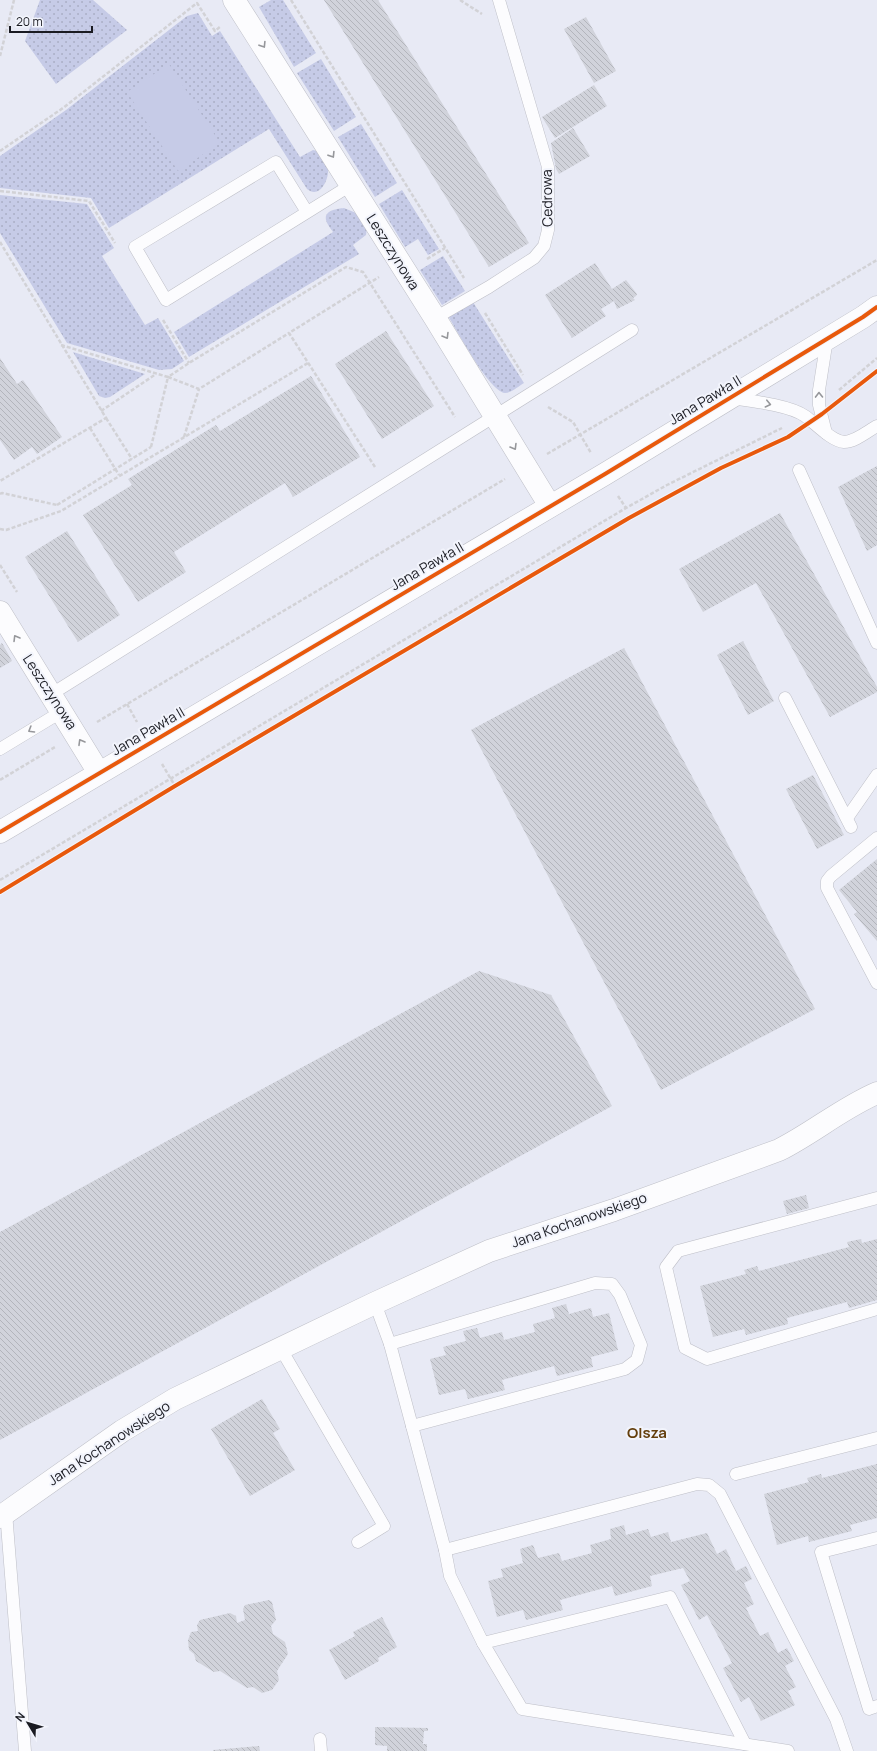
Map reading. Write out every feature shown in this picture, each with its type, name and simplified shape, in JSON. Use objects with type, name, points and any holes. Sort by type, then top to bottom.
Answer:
[{"type":"street","name":"Leszczynowa","points":[[238,6],[435,318],[550,506]]},
{"type":"street","name":"Jana Pawła II","points":[[0,832],[550,506],[872,312]]},
{"type":"street","name":"Leszczynowa","points":[[0,612],[56,704],[77,734],[99,773]]},
{"type":"street","name":"Jana Kochanowskiego","points":[[3,1514],[122,1431],[175,1399],[375,1303],[489,1251],[614,1210],[779,1150],[805,1136],[859,1101],[877,1093]]},
{"type":"lane","name":"Cedrowa","points":[[435,318],[474,296],[534,258],[544,246],[548,230],[548,167],[499,0]]},
{"type":"lane","points":[[307,212],[276,162],[135,247],[166,300],[351,185]]},
{"type":"lane","points":[[0,749],[56,704],[386,484],[632,330]]},
{"type":"lane","points":[[826,433],[819,405],[819,390],[827,339]]},
{"type":"lane","points":[[730,398],[766,403],[804,416],[826,433],[844,442],[853,440],[877,426]]},
{"type":"lane","points":[[799,470],[877,643]]},
{"type":"lane","points":[[785,698],[849,822],[877,775]]},
{"type":"lane","points":[[877,838],[827,881],[827,888],[877,983]]},
{"type":"lane","points":[[877,1198],[678,1251],[666,1268],[686,1348],[707,1359],[877,1309]]},
{"type":"lane","points":[[390,1344],[595,1283],[612,1284],[616,1289],[620,1295],[641,1345],[637,1360],[625,1369],[412,1426]]},
{"type":"lane","points":[[375,1303],[390,1344],[445,1550],[450,1576],[483,1643],[522,1709],[788,1751]]},
{"type":"lane","points":[[281,1349],[384,1526],[358,1542]]},
{"type":"lane","points":[[736,1474],[877,1438]]},
{"type":"lane","points":[[445,1550],[697,1484],[709,1485],[720,1494],[836,1719],[847,1751]]},
{"type":"lane","name":"Jana Kochanowskiego","points":[[3,1514],[25,1751]]},
{"type":"lane","points":[[877,1538],[821,1552],[869,1709],[877,1706]]},
{"type":"lane","points":[[483,1643],[670,1597],[745,1744]]},
{"type":"path","points":[[0,56],[14,0]]},
{"type":"path","points":[[291,0],[539,402],[573,422],[580,435]]},
{"type":"path","points":[[0,151],[63,108],[197,3],[215,31],[238,6]]},
{"type":"path","points":[[0,191],[89,201]]},
{"type":"path","points":[[0,242],[132,459]]},
{"type":"path","points":[[0,780],[526,466],[877,260]]},
{"type":"path","points":[[0,494],[2,493],[57,505],[151,447],[168,377],[346,267],[363,272],[466,434]]},
{"type":"path","points":[[184,437],[199,390],[369,283]]},
{"type":"path","points":[[289,333],[386,484]]},
{"type":"path","points":[[62,345],[156,373],[199,390]]},
{"type":"path","points":[[819,405],[877,358]]},
{"type":"path","points":[[0,529],[6,530],[61,511],[308,363]]},
{"type":"path","points":[[102,411],[156,373]]},
{"type":"path","points":[[0,880],[626,508],[667,485],[804,416]]},
{"type":"path","points":[[0,481],[106,418]]},
{"type":"path","points":[[90,428],[119,475]]},
{"type":"path","points":[[169,790],[182,782]]},
{"type":"shaded area","points":[[40,0],[93,0],[127,30],[56,84],[25,41]]},
{"type":"shaded area","points":[[271,0],[283,0],[316,53],[294,67],[259,7]]},
{"type":"shaded area","points":[[198,13],[212,36],[220,31],[300,157],[313,150],[317,151],[327,164],[327,179],[319,190],[311,192],[307,189],[269,129],[109,228],[91,198],[0,188],[0,156],[66,110],[187,16]]},
{"type":"shaded area","points":[[321,59],[356,117],[334,131],[297,73]]},
{"type":"shaded area","points":[[169,64],[220,143],[178,171],[127,92]]},
{"type":"shaded area","points":[[361,124],[397,183],[375,197],[338,137]]},
{"type":"shaded area","points":[[402,190],[439,249],[428,255],[418,239],[405,247],[379,204]]},
{"type":"shaded area","points":[[0,195],[87,204],[114,248],[102,256],[145,325],[158,318],[184,361],[172,369],[159,370],[67,343],[0,233]]},
{"type":"shaded area","points":[[344,208],[356,213],[367,228],[366,235],[353,245],[359,254],[189,357],[174,332],[333,232],[326,220],[327,214],[329,212]]},
{"type":"shaded area","points":[[443,256],[465,291],[442,305],[420,270]]},
{"type":"shaded area","points":[[473,302],[524,383],[510,392],[505,393],[498,390],[491,382],[474,360],[448,316]]},
{"type":"shaded area","points":[[73,352],[145,374],[110,397],[105,398],[99,396]]},
{"type":"building","points":[[324,0],[378,0],[529,243],[489,267]]},
{"type":"building","points":[[586,17],[616,71],[594,83],[564,29]]},
{"type":"building","points":[[594,85],[607,106],[555,138],[542,117]]},
{"type":"building","points":[[573,128],[590,156],[559,174],[556,169],[551,143]]},
{"type":"building","points":[[595,263],[612,289],[626,280],[637,294],[633,298],[635,300],[617,309],[614,301],[601,309],[606,316],[572,338],[545,295]]},
{"type":"building","points":[[386,331],[434,406],[382,439],[335,364]]},
{"type":"building","points":[[0,358],[17,384],[23,380],[62,437],[37,454],[32,447],[14,460],[0,440]]},
{"type":"building","points":[[311,376],[360,457],[293,497],[285,483],[174,552],[186,572],[138,602],[83,515],[132,485],[128,479],[216,425],[220,431]]},
{"type":"building","points":[[877,466],[877,545],[867,551],[838,487]]},
{"type":"building","points":[[780,513],[877,687],[877,692],[830,717],[756,583],[703,612],[679,569]]},
{"type":"building","points":[[67,531],[120,615],[78,642],[25,557]]},
{"type":"building","points":[[743,641],[774,701],[748,715],[717,655]]},
{"type":"building","points":[[2,643],[12,661],[0,668],[0,645]]},
{"type":"building","points":[[624,648],[815,1009],[661,1090],[471,730]]},
{"type":"building","points":[[813,775],[844,835],[817,849],[786,789]]},
{"type":"building","points":[[877,859],[877,941],[854,914],[857,912],[839,890]]},
{"type":"building","points":[[479,971],[551,995],[612,1106],[0,1440],[0,1232]]},
{"type":"building","points":[[806,1195],[809,1208],[787,1214],[783,1201]]},
{"type":"building","points":[[861,1239],[862,1243],[877,1239],[877,1300],[849,1308],[847,1302],[787,1318],[788,1324],[746,1335],[744,1329],[713,1337],[700,1286],[746,1274],[744,1270],[757,1266],[759,1271],[849,1247],[847,1242]]},
{"type":"building","points":[[566,1304],[569,1314],[591,1308],[593,1317],[609,1313],[618,1350],[591,1357],[593,1367],[557,1376],[554,1366],[502,1380],[505,1390],[468,1399],[465,1389],[439,1395],[430,1359],[446,1355],[443,1347],[466,1341],[463,1331],[477,1328],[480,1338],[502,1332],[504,1340],[535,1332],[533,1324],[555,1318],[552,1308]]},
{"type":"building","points":[[262,1399],[280,1429],[273,1433],[295,1470],[250,1496],[211,1429]]},
{"type":"building","points":[[877,1464],[877,1518],[850,1525],[852,1531],[809,1542],[808,1536],[777,1545],[764,1494],[809,1482],[807,1478],[821,1474],[822,1478]]},
{"type":"building","points":[[624,1525],[626,1535],[648,1529],[651,1537],[668,1532],[671,1542],[707,1533],[717,1554],[726,1549],[736,1571],[746,1566],[752,1579],[744,1583],[754,1604],[746,1608],[760,1636],[768,1632],[778,1653],[787,1648],[794,1661],[785,1666],[796,1687],[788,1691],[795,1705],[761,1721],[749,1697],[741,1702],[723,1668],[732,1663],[707,1615],[699,1620],[681,1585],[690,1581],[683,1568],[650,1576],[652,1586],[615,1596],[612,1586],[560,1600],[563,1610],[526,1620],[523,1610],[497,1617],[488,1581],[503,1577],[501,1569],[523,1563],[520,1549],[533,1545],[538,1558],[559,1553],[562,1561],[592,1553],[590,1545],[611,1539],[610,1529]]},
{"type":"building","points":[[269,1600],[272,1602],[276,1620],[271,1626],[273,1634],[285,1642],[288,1654],[277,1671],[279,1680],[272,1690],[262,1693],[253,1687],[247,1688],[220,1671],[214,1672],[196,1661],[194,1654],[189,1650],[188,1640],[191,1632],[198,1631],[197,1625],[200,1620],[230,1613],[236,1616],[237,1623],[245,1620],[243,1609],[245,1605]]},
{"type":"building","points":[[382,1617],[397,1647],[378,1658],[379,1661],[345,1680],[329,1650],[355,1636],[353,1632]]},
{"type":"building","points":[[375,1727],[428,1728],[428,1731],[424,1731],[423,1744],[427,1744],[427,1751],[387,1751],[387,1746],[375,1745]]},
{"type":"building","points":[[259,1746],[260,1751],[213,1751],[213,1750]]},
{"type":"cycle path","points":[[0,832],[605,474],[877,307]]},
{"type":"cycle path","points":[[0,892],[175,786],[629,518],[721,468],[788,437],[822,414],[877,371]]},
{"type":"district","name":"Olsza","points":[[647,1433]]}]
